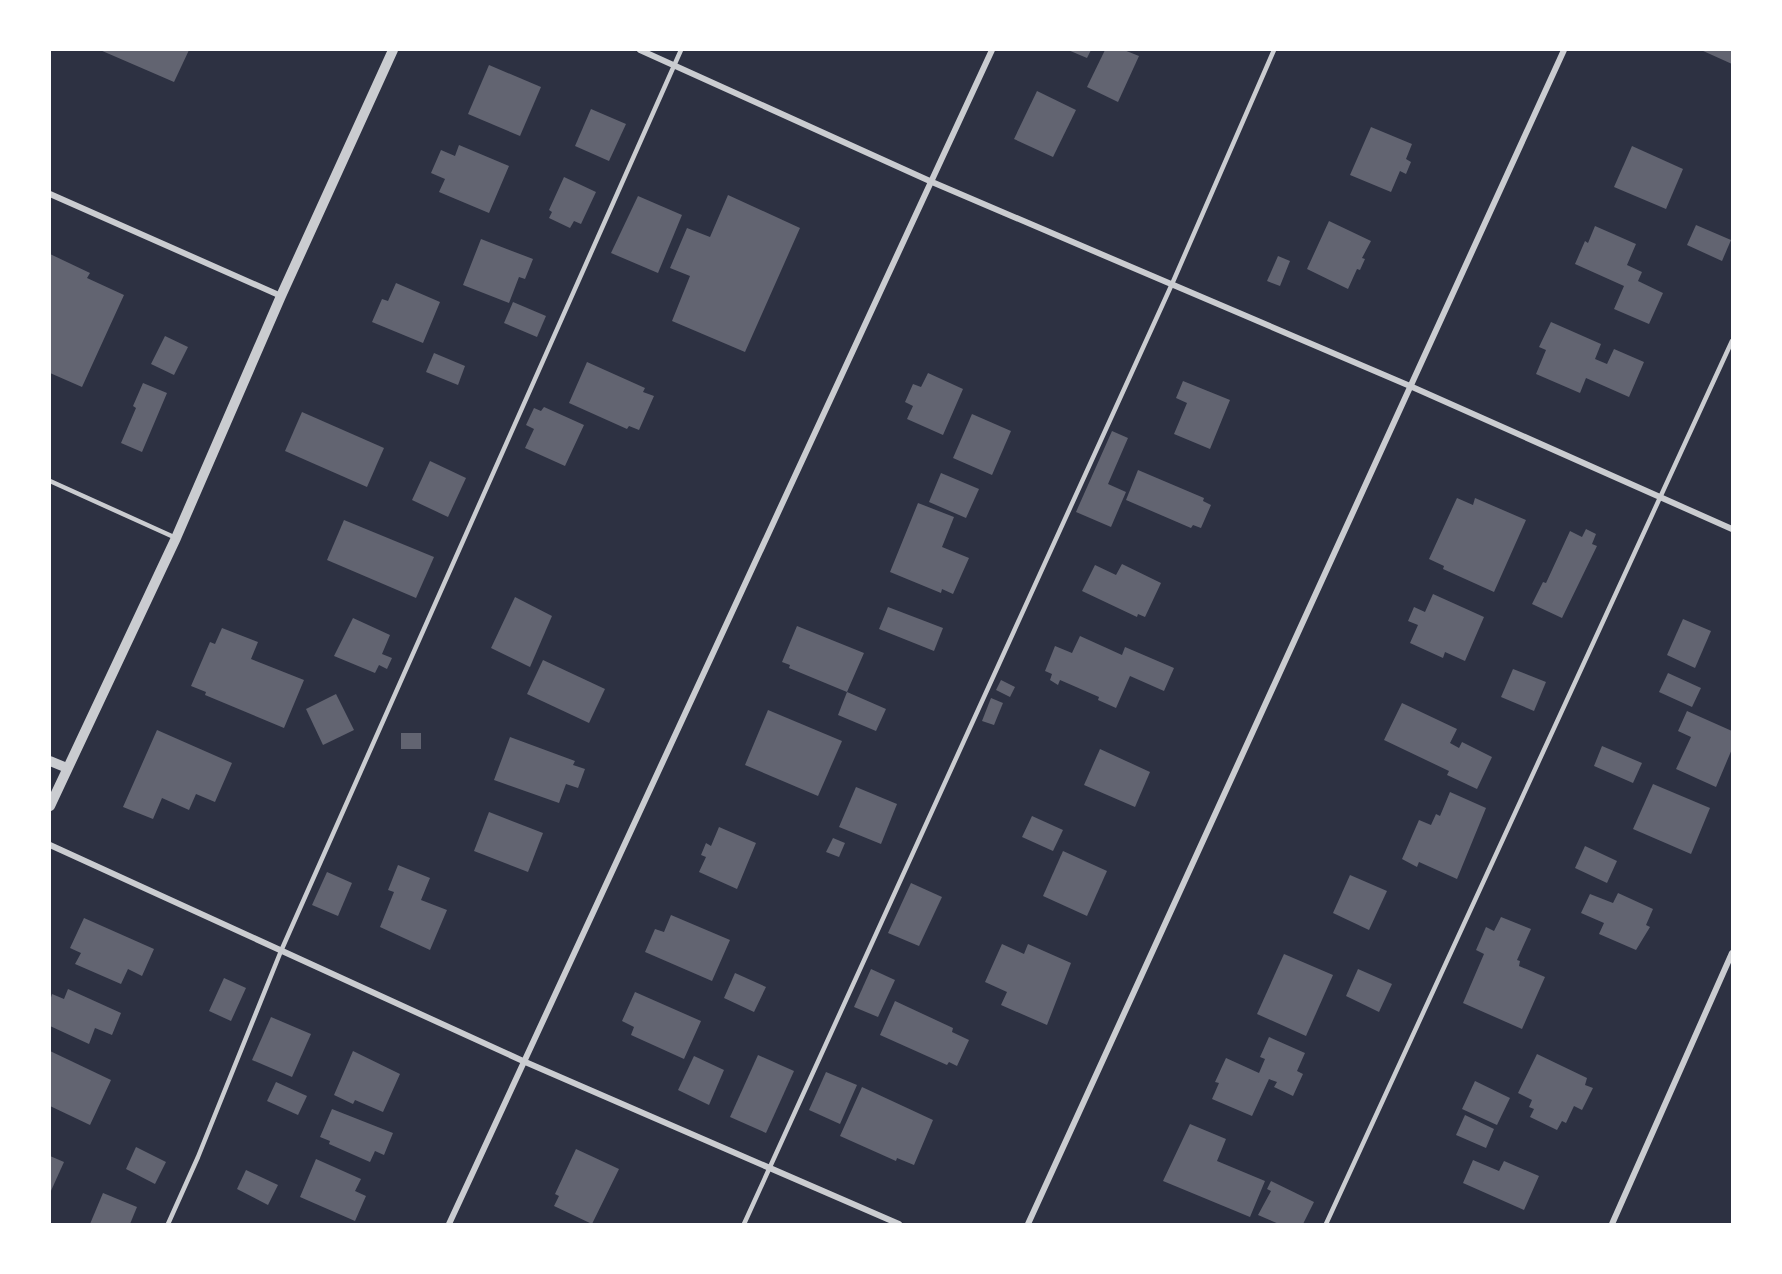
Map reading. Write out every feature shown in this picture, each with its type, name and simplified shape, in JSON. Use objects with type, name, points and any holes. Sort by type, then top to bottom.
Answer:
[{"type":"street","points":[[50,806],[176,538],[281,296],[393,50]]},
{"type":"street","points":[[640,50],[932,182],[1410,386],[1732,529]]},
{"type":"street","points":[[449,1224],[992,50]]},
{"type":"street","points":[[1028,1224],[1564,50]]},
{"type":"street","points":[[50,194],[281,296]]},
{"type":"street","points":[[50,761],[67,768]]},
{"type":"street","points":[[50,845],[523,1061],[899,1224]]},
{"type":"street","points":[[1612,1224],[1732,953]]},
{"type":"lane","points":[[168,1224],[198,1157],[281,951],[681,50]]},
{"type":"lane","points":[[744,1224],[1173,284],[1274,50]]},
{"type":"lane","points":[[1326,1224],[1732,341]]},
{"type":"lane","points":[[50,481],[176,538]]},
{"type":"building","points":[[100,50],[189,50],[174,82]]},
{"type":"building","points":[[1068,50],[1091,50],[1087,58]]},
{"type":"building","points":[[1105,50],[1124,50],[1139,56],[1118,102],[1087,87]]},
{"type":"building","points":[[1701,50],[1732,50],[1732,64]]},
{"type":"building","points":[[489,65],[541,87],[520,136],[468,114]]},
{"type":"building","points":[[1037,91],[1076,110],[1053,157],[1014,139]]},
{"type":"building","points":[[591,109],[626,124],[609,161],[575,146]]},
{"type":"building","points":[[1371,127],[1412,144],[1406,159],[1411,162],[1406,174],[1400,171],[1391,192],[1350,175]]},
{"type":"building","points":[[459,145],[509,166],[489,213],[439,192],[445,179],[431,173],[441,150],[455,156]]},
{"type":"building","points":[[1632,146],[1683,169],[1666,209],[1614,187]]},
{"type":"building","points":[[564,177],[596,192],[581,224],[574,221],[570,228],[549,218],[552,212],[549,210]]},
{"type":"building","points":[[728,195],[800,228],[745,352],[672,321],[690,276],[670,268],[687,228],[710,237]]},
{"type":"building","points":[[638,196],[682,215],[658,273],[611,253]]},
{"type":"building","points":[[1329,221],[1371,241],[1362,258],[1365,259],[1360,270],[1357,269],[1348,289],[1307,269]]},
{"type":"building","points":[[1696,225],[1731,240],[1722,261],[1687,245]]},
{"type":"building","points":[[1595,226],[1636,244],[1627,265],[1642,272],[1638,281],[1663,293],[1649,324],[1614,309],[1624,286],[1575,264],[1585,241],[1588,243]]},
{"type":"building","points":[[481,239],[533,259],[525,279],[519,277],[509,303],[463,285]]},
{"type":"building","points":[[50,254],[90,273],[87,278],[124,295],[82,387],[50,373]]},
{"type":"building","points":[[1278,256],[1290,261],[1280,286],[1267,281]]},
{"type":"building","points":[[396,283],[440,302],[423,343],[372,322],[382,299],[388,301]]},
{"type":"building","points":[[513,302],[546,316],[537,337],[504,323]]},
{"type":"building","points":[[1551,322],[1601,344],[1595,359],[1607,364],[1614,349],[1644,362],[1629,397],[1586,378],[1580,393],[1536,374],[1546,350],[1539,347]]},
{"type":"building","points":[[165,336],[188,347],[174,375],[151,364]]},
{"type":"building","points":[[434,353],[465,366],[458,385],[426,372]]},
{"type":"building","points":[[587,362],[645,388],[643,392],[654,396],[639,430],[629,426],[627,429],[569,403]]},
{"type":"building","points":[[928,373],[963,389],[943,435],[907,419],[913,406],[905,402],[913,384],[921,387]]},
{"type":"building","points":[[1183,381],[1230,400],[1210,449],[1174,434],[1187,403],[1176,398]]},
{"type":"building","points":[[143,383],[167,393],[142,452],[121,443],[136,408],[133,406]]},
{"type":"building","points":[[544,407],[584,425],[565,466],[525,448],[534,429],[526,425],[534,408],[541,411]]},
{"type":"building","points":[[302,412],[384,448],[367,487],[285,451]]},
{"type":"building","points":[[972,414],[1011,431],[992,475],[953,458]]},
{"type":"building","points":[[1112,431],[1128,438],[1108,484],[1126,492],[1111,527],[1076,512]]},
{"type":"building","points":[[430,461],[466,478],[448,517],[412,500]]},
{"type":"building","points":[[1138,470],[1204,498],[1203,501],[1211,505],[1201,528],[1193,525],[1191,528],[1126,500]]},
{"type":"building","points":[[941,473],[979,489],[966,518],[929,502]]},
{"type":"building","points":[[1457,498],[1473,505],[1475,498],[1526,520],[1494,592],[1443,569],[1444,566],[1429,559]]},
{"type":"building","points":[[918,503],[954,517],[942,547],[969,558],[953,594],[942,589],[941,593],[890,572]]},
{"type":"building","points":[[344,520],[434,557],[416,598],[327,560]]},
{"type":"building","points":[[1586,529],[1596,534],[1592,544],[1597,546],[1562,618],[1532,604],[1543,582],[1546,583],[1570,531],[1582,537]]},
{"type":"building","points":[[1122,564],[1161,583],[1145,617],[1138,614],[1137,617],[1082,591],[1095,565],[1116,575]]},
{"type":"building","points":[[1433,594],[1484,617],[1465,661],[1445,652],[1443,658],[1410,643],[1418,625],[1408,621],[1414,607],[1425,612]]},
{"type":"building","points":[[515,597],[552,616],[530,667],[491,648]]},
{"type":"building","points":[[888,607],[943,628],[934,651],[879,629]]},
{"type":"building","points":[[353,618],[390,635],[382,654],[392,658],[387,669],[379,665],[375,673],[334,656]]},
{"type":"building","points":[[1683,619],[1711,631],[1695,668],[1667,655]]},
{"type":"building","points":[[797,626],[864,653],[847,692],[789,668],[790,665],[782,662]]},
{"type":"building","points":[[222,628],[258,642],[251,659],[304,680],[284,728],[205,695],[206,692],[191,686],[210,642],[215,644]]},
{"type":"building","points":[[1080,636],[1122,655],[1125,647],[1174,668],[1164,691],[1130,676],[1116,708],[1098,700],[1099,697],[1060,680],[1058,685],[1050,680],[1052,674],[1045,671],[1055,646],[1072,653]]},
{"type":"building","points":[[543,660],[605,689],[589,723],[527,694]]},
{"type":"building","points":[[1513,669],[1546,682],[1534,711],[1501,697]]},
{"type":"building","points":[[1668,673],[1701,688],[1692,707],[1659,692]]},
{"type":"building","points":[[1001,680],[1015,687],[1010,697],[996,690]]},
{"type":"building","points":[[847,692],[886,709],[876,731],[838,715]]},
{"type":"building","points":[[336,694],[354,730],[323,745],[306,709]]},
{"type":"building","points":[[991,698],[1003,703],[994,725],[982,721]]},
{"type":"building","points":[[1402,703],[1457,729],[1450,743],[1459,748],[1462,742],[1492,757],[1477,789],[1447,775],[1449,771],[1384,740]]},
{"type":"building","points":[[768,710],[842,741],[818,796],[745,765]]},
{"type":"building","points":[[1687,711],[1732,731],[1732,749],[1716,787],[1676,769],[1691,737],[1678,731]]},
{"type":"building","points":[[157,730],[232,763],[215,802],[196,794],[189,810],[162,798],[153,819],[123,807]]},
{"type":"building","points":[[401,733],[421,733],[421,749],[401,749]]},
{"type":"building","points":[[510,737],[575,761],[573,765],[585,769],[578,788],[566,784],[559,803],[494,780]]},
{"type":"building","points":[[1602,746],[1642,763],[1633,783],[1594,766]]},
{"type":"building","points":[[1100,749],[1150,772],[1135,807],[1084,785]]},
{"type":"building","points":[[1653,784],[1710,808],[1691,854],[1633,829]]},
{"type":"building","points":[[856,787],[897,804],[881,844],[839,827]]},
{"type":"building","points":[[1450,792],[1486,808],[1457,879],[1419,862],[1417,867],[1402,859],[1419,820],[1431,825],[1436,814],[1440,816]]},
{"type":"building","points":[[489,812],[543,833],[528,872],[474,851]]},
{"type":"building","points":[[1032,816],[1063,830],[1053,851],[1022,837]]},
{"type":"building","points":[[719,827],[756,843],[737,889],[699,872],[706,857],[701,855],[706,843],[711,846]]},
{"type":"building","points":[[833,838],[845,843],[839,857],[826,852]]},
{"type":"building","points":[[1585,846],[1617,861],[1607,883],[1575,868]]},
{"type":"building","points":[[1063,851],[1107,871],[1087,916],[1043,896]]},
{"type":"building","points":[[398,865],[430,878],[421,900],[447,910],[430,950],[380,927],[394,892],[388,890]]},
{"type":"building","points":[[327,872],[352,883],[338,916],[312,905]]},
{"type":"building","points":[[1350,875],[1387,891],[1369,930],[1333,913]]},
{"type":"building","points":[[911,883],[942,897],[919,946],[888,933]]},
{"type":"building","points":[[1618,893],[1653,909],[1646,925],[1650,927],[1636,950],[1599,934],[1604,923],[1581,913],[1590,894],[1613,903]]},
{"type":"building","points":[[671,915],[730,940],[712,981],[645,952],[655,929],[664,932]]},
{"type":"building","points":[[1501,917],[1531,929],[1517,960],[1520,961],[1519,966],[1545,977],[1522,1029],[1463,1003],[1484,954],[1476,950],[1486,927],[1494,931]]},
{"type":"building","points":[[84,918],[154,949],[142,976],[128,969],[121,984],[75,964],[81,953],[70,948]]},
{"type":"building","points":[[1002,944],[1024,954],[1028,944],[1071,963],[1047,1025],[1001,1005],[1007,992],[985,982]]},
{"type":"building","points":[[1284,954],[1333,975],[1306,1036],[1257,1014]]},
{"type":"building","points":[[871,969],[895,980],[878,1017],[854,1007]]},
{"type":"building","points":[[1358,969],[1392,984],[1379,1012],[1346,996]]},
{"type":"building","points":[[735,973],[766,987],[754,1012],[724,998]]},
{"type":"building","points":[[224,978],[246,988],[231,1021],[209,1011]]},
{"type":"building","points":[[68,989],[121,1013],[112,1035],[95,1028],[89,1044],[50,1026],[52,994],[64,999]]},
{"type":"building","points":[[635,992],[701,1021],[684,1059],[631,1035],[634,1027],[622,1021]]},
{"type":"building","points":[[895,1001],[953,1028],[952,1032],[969,1040],[957,1066],[949,1062],[947,1065],[880,1035]]},
{"type":"building","points":[[271,1017],[311,1034],[292,1077],[252,1060]]},
{"type":"building","points":[[1269,1037],[1305,1053],[1297,1071],[1303,1074],[1293,1096],[1274,1087],[1277,1082],[1269,1079],[1252,1116],[1212,1099],[1219,1083],[1215,1082],[1226,1058],[1259,1073],[1265,1059],[1260,1057]]},
{"type":"building","points":[[50,1051],[111,1080],[90,1125],[50,1106]]},
{"type":"building","points":[[353,1051],[400,1074],[383,1112],[355,1100],[353,1104],[334,1095]]},
{"type":"building","points":[[1537,1054],[1587,1078],[1585,1085],[1593,1088],[1582,1110],[1574,1106],[1566,1123],[1562,1121],[1557,1130],[1530,1117],[1534,1109],[1529,1107],[1532,1100],[1518,1093]]},
{"type":"building","points":[[758,1055],[794,1071],[766,1133],[730,1117]]},
{"type":"building","points":[[694,1056],[724,1070],[709,1105],[678,1090]]},
{"type":"building","points":[[826,1072],[857,1085],[840,1124],[809,1110]]},
{"type":"building","points":[[1475,1081],[1510,1098],[1497,1125],[1462,1109]]},
{"type":"building","points":[[276,1082],[307,1096],[298,1115],[267,1101]]},
{"type":"building","points":[[862,1087],[933,1120],[914,1165],[897,1158],[896,1161],[840,1136]]},
{"type":"building","points":[[332,1109],[393,1133],[384,1155],[375,1151],[370,1162],[329,1144],[330,1141],[320,1137]]},
{"type":"building","points":[[1465,1115],[1494,1129],[1486,1148],[1456,1135]]},
{"type":"building","points":[[1190,1124],[1226,1139],[1217,1161],[1265,1181],[1250,1217],[1163,1181]]},
{"type":"building","points":[[136,1147],[166,1162],[155,1184],[126,1169]]},
{"type":"building","points":[[576,1149],[619,1169],[592,1224],[554,1206],[559,1196],[555,1194]]},
{"type":"building","points":[[50,1156],[64,1162],[50,1193]]},
{"type":"building","points":[[316,1159],[361,1179],[355,1191],[366,1196],[355,1221],[300,1197]]},
{"type":"building","points":[[1473,1160],[1499,1171],[1504,1161],[1539,1176],[1524,1210],[1463,1183]]},
{"type":"building","points":[[246,1170],[278,1185],[268,1205],[237,1189]]},
{"type":"building","points":[[1271,1181],[1314,1202],[1303,1224],[1279,1224],[1258,1215],[1271,1191],[1267,1189]]},
{"type":"building","points":[[103,1193],[137,1207],[130,1224],[90,1224]]}]
